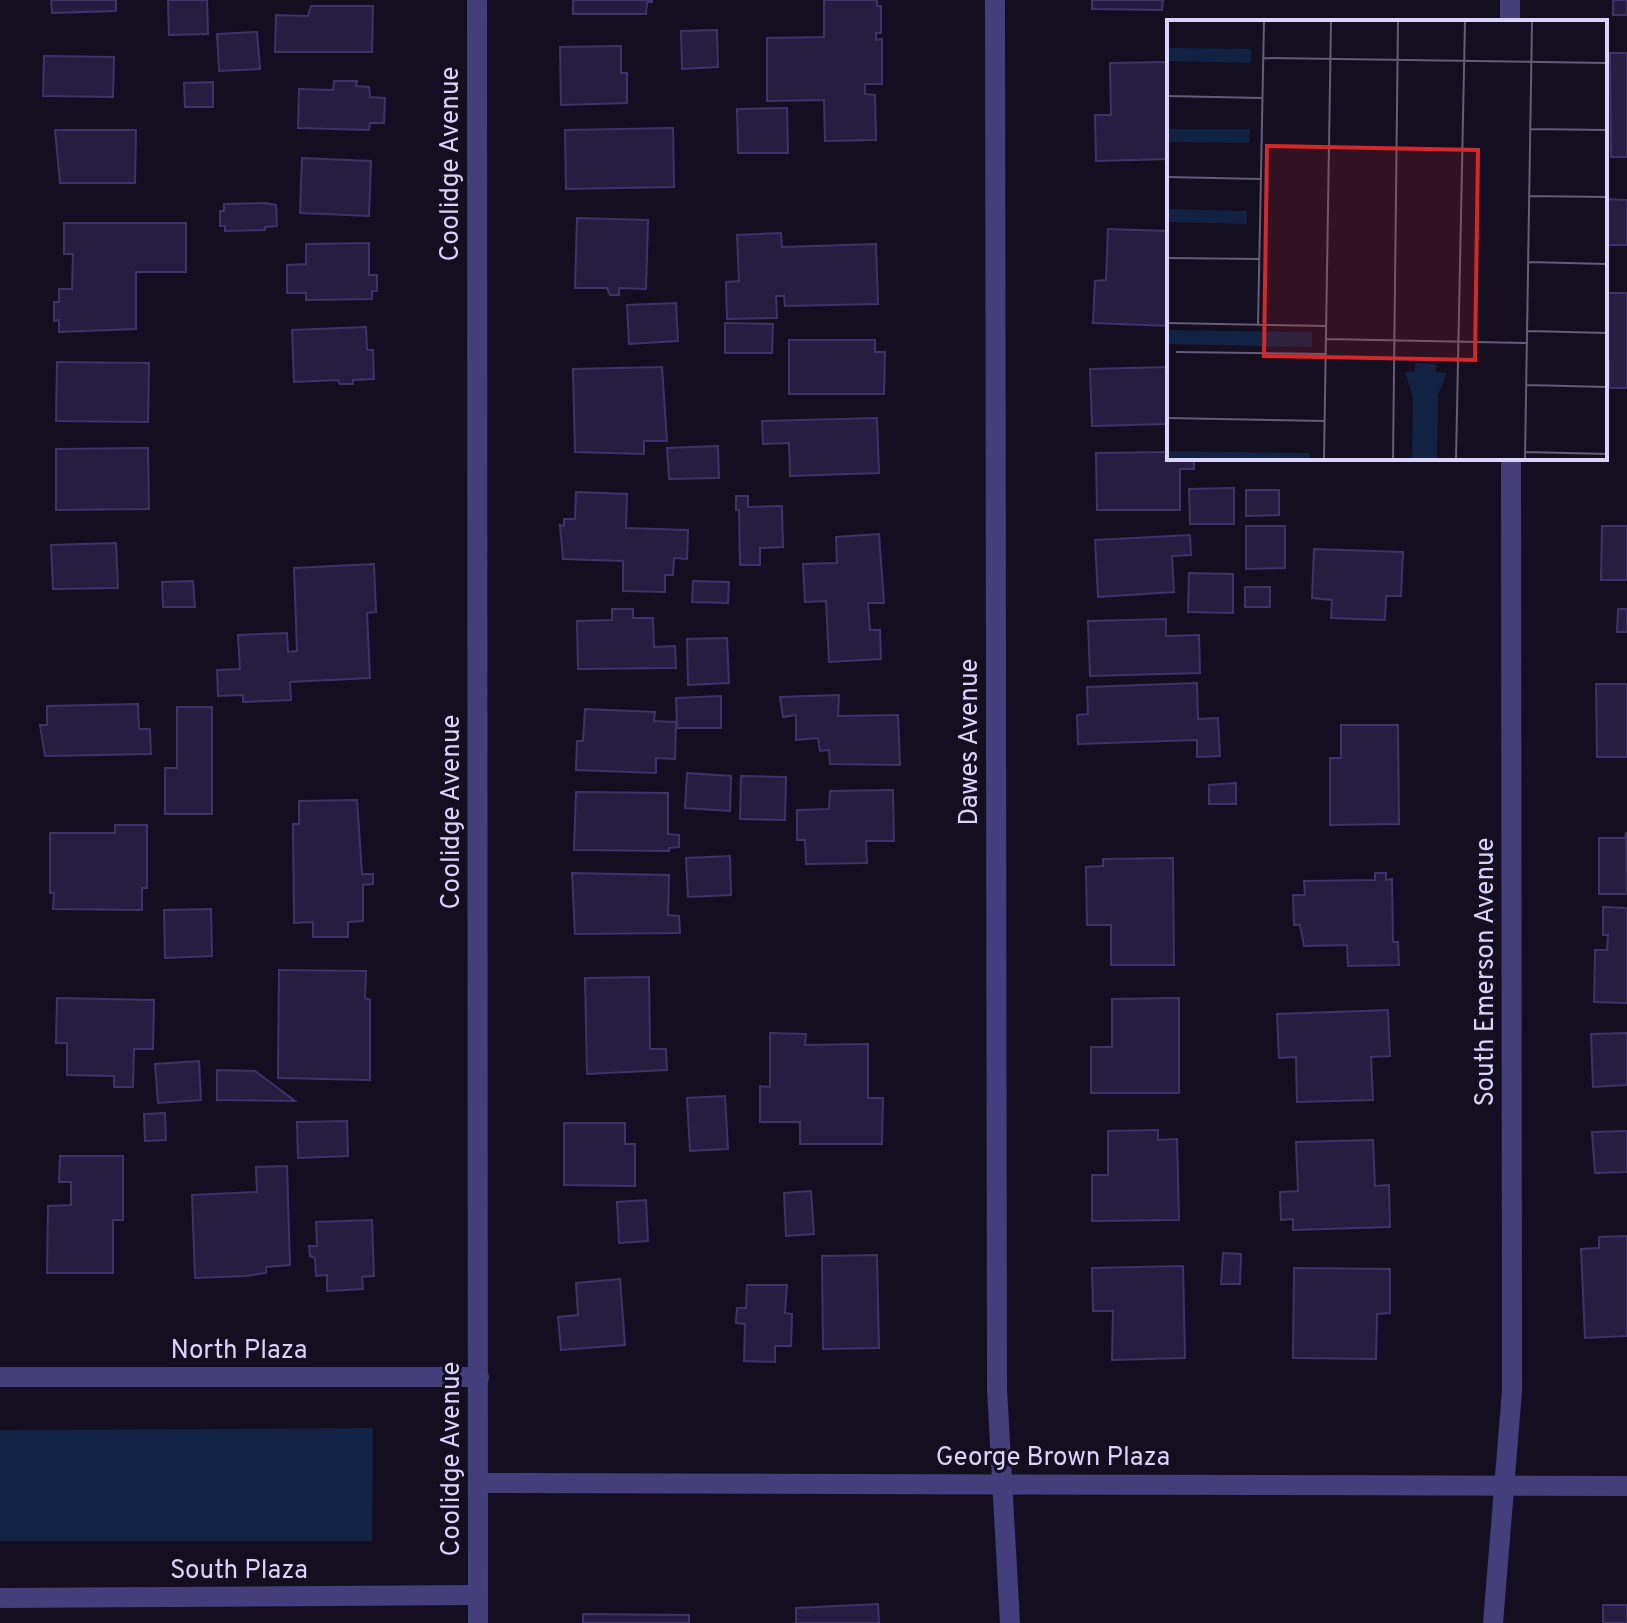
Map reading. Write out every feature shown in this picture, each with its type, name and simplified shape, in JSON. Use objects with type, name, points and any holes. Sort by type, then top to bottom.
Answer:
[{"type":"street","name":"Coolidge Avenue","points":[[477,0],[478,1623]]},
{"type":"street","name":"Dawes Avenue","points":[[995,0],[997,1389],[1010,1623]]},
{"type":"street","name":"South Emerson Avenue","points":[[1493,1623],[1512,1391],[1511,460]]},
{"type":"street","name":"North Plaza","points":[[0,1377],[479,1377]]},
{"type":"street","name":"George Brown Plaza","points":[[478,1483],[1627,1486]]},
{"type":"street","name":"South Plaza","points":[[0,1598],[478,1595]]},
{"type":"water","points":[[373,1428],[372,1541],[0,1541],[0,1430]]},
{"type":"building","points":[[51,0],[116,0],[116,11],[52,13]]},
{"type":"building","points":[[168,0],[207,0],[208,34],[169,35]]},
{"type":"building","points":[[573,0],[652,2],[647,2],[646,14],[573,14]]},
{"type":"building","points":[[824,0],[877,0],[877,6],[881,6],[881,33],[876,33],[876,40],[882,39],[882,84],[865,84],[865,94],[875,95],[876,140],[825,141],[824,100],[767,101],[767,38],[824,37]]},
{"type":"building","points":[[1092,0],[1163,0],[1162,10],[1092,9]]},
{"type":"building","points":[[1613,0],[1627,0],[1627,15],[1613,15]]},
{"type":"building","points":[[311,6],[373,6],[372,52],[275,52],[276,15],[308,16]]},
{"type":"building","points":[[717,30],[718,67],[682,69],[681,31]]},
{"type":"building","points":[[257,32],[260,69],[219,71],[217,34]]},
{"type":"building","points":[[621,46],[621,73],[627,73],[627,103],[561,105],[560,47]]},
{"type":"building","points":[[1610,53],[1627,53],[1627,157],[1611,157]]},
{"type":"building","points":[[44,56],[114,57],[113,97],[43,96]]},
{"type":"building","points":[[1167,62],[1167,159],[1096,161],[1095,115],[1111,115],[1110,63]]},
{"type":"building","points":[[334,81],[357,81],[356,86],[369,87],[370,97],[385,98],[384,123],[370,123],[369,130],[298,128],[299,89],[333,90]]},
{"type":"building","points":[[213,82],[213,107],[185,107],[184,83]]},
{"type":"building","points":[[787,108],[788,153],[738,153],[737,109]]},
{"type":"building","points":[[673,128],[674,187],[566,189],[565,130]]},
{"type":"building","points":[[55,130],[136,130],[135,183],[60,183]]},
{"type":"building","points":[[302,158],[371,161],[369,216],[300,213]]},
{"type":"building","points":[[1607,199],[1627,200],[1627,245],[1607,245]]},
{"type":"building","points":[[224,204],[276,205],[277,226],[265,227],[265,230],[225,231],[225,226],[220,226],[220,211],[224,211]]},
{"type":"building","points":[[577,218],[648,220],[646,289],[619,288],[619,295],[610,295],[607,288],[575,288]]},
{"type":"building","points":[[64,223],[186,223],[186,272],[136,272],[136,329],[59,332],[59,320],[54,321],[54,302],[59,302],[59,289],[72,289],[73,254],[64,254]]},
{"type":"building","points":[[1108,229],[1167,231],[1167,326],[1093,323],[1095,281],[1106,280]]},
{"type":"building","points":[[781,233],[782,247],[876,244],[878,304],[785,306],[784,296],[776,296],[777,318],[727,319],[726,282],[739,281],[737,235]]},
{"type":"building","points":[[369,243],[369,275],[377,275],[377,291],[372,291],[372,299],[306,300],[306,293],[287,293],[287,265],[306,264],[306,244]]},
{"type":"building","points":[[1607,293],[1627,293],[1627,388],[1609,388]]},
{"type":"building","points":[[676,303],[678,341],[629,344],[627,305]]},
{"type":"building","points":[[725,323],[773,324],[772,353],[725,353]]},
{"type":"building","points":[[366,327],[367,350],[373,350],[374,379],[353,380],[353,384],[340,384],[338,380],[294,382],[292,330]]},
{"type":"building","points":[[789,340],[875,340],[875,352],[885,352],[884,394],[789,394]]},
{"type":"building","points":[[57,362],[149,363],[148,422],[56,421]]},
{"type":"building","points":[[662,367],[667,441],[644,441],[644,454],[575,452],[573,369]]},
{"type":"building","points":[[1167,367],[1167,424],[1092,426],[1090,369]]},
{"type":"building","points":[[877,418],[879,473],[790,476],[789,443],[763,444],[762,421]]},
{"type":"building","points":[[718,446],[719,478],[669,479],[667,448]]},
{"type":"building","points":[[148,448],[149,509],[56,510],[56,449]]},
{"type":"building","points":[[1167,452],[1167,460],[1194,460],[1194,469],[1180,469],[1180,510],[1097,510],[1096,453]]},
{"type":"building","points":[[1234,488],[1234,524],[1190,524],[1189,489]]},
{"type":"building","points":[[1246,490],[1279,490],[1279,515],[1246,516]]},
{"type":"building","points":[[576,492],[627,494],[626,528],[688,530],[687,559],[674,558],[673,575],[665,575],[665,592],[623,591],[623,561],[563,559],[560,525],[564,526],[564,519],[575,519]]},
{"type":"building","points":[[736,496],[748,496],[748,507],[782,506],[783,547],[760,548],[760,565],[740,565]]},
{"type":"building","points":[[1246,526],[1285,526],[1285,568],[1246,569]]},
{"type":"building","points":[[1602,526],[1627,526],[1627,580],[1601,580]]},
{"type":"building","points":[[879,534],[884,603],[868,603],[870,630],[880,630],[881,659],[829,662],[826,601],[805,602],[803,564],[837,563],[836,537]]},
{"type":"building","points":[[1190,535],[1191,555],[1172,556],[1174,592],[1098,597],[1095,540]]},
{"type":"building","points":[[116,543],[118,588],[53,589],[51,545]]},
{"type":"building","points":[[1314,549],[1403,552],[1401,596],[1386,596],[1385,620],[1331,618],[1332,600],[1312,598]]},
{"type":"building","points":[[374,564],[376,612],[367,613],[370,678],[290,682],[291,700],[243,702],[243,695],[218,696],[217,670],[240,669],[238,635],[287,633],[288,652],[297,651],[294,568]]},
{"type":"building","points":[[1189,573],[1233,574],[1233,613],[1188,612]]},
{"type":"building","points":[[193,581],[195,607],[163,607],[162,582]]},
{"type":"building","points":[[693,581],[729,582],[728,603],[692,602]]},
{"type":"building","points":[[1245,587],[1270,587],[1270,607],[1245,607]]},
{"type":"building","points":[[612,609],[633,609],[633,618],[653,618],[654,647],[675,646],[676,668],[578,669],[577,621],[612,620]]},
{"type":"building","points":[[1618,609],[1627,609],[1627,632],[1617,632]]},
{"type":"building","points":[[1166,619],[1166,636],[1199,635],[1200,673],[1090,676],[1088,621]]},
{"type":"building","points":[[727,638],[729,683],[688,685],[687,639]]},
{"type":"building","points":[[1197,683],[1198,719],[1218,718],[1220,756],[1197,757],[1197,740],[1078,744],[1077,715],[1088,714],[1087,687]]},
{"type":"building","points":[[1596,684],[1627,684],[1627,757],[1597,757]]},
{"type":"building","points":[[839,695],[838,716],[898,715],[900,765],[830,764],[829,750],[820,751],[818,738],[796,740],[796,715],[783,717],[780,697]]},
{"type":"building","points":[[721,696],[721,728],[677,728],[676,698]]},
{"type":"building","points":[[138,704],[139,729],[150,729],[151,754],[45,756],[40,725],[47,725],[47,706]]},
{"type":"building","points":[[177,707],[212,707],[212,814],[165,814],[165,768],[177,768]]},
{"type":"building","points":[[585,709],[655,712],[654,721],[676,722],[675,759],[656,758],[656,773],[576,770],[577,741],[583,741]]},
{"type":"building","points":[[1341,725],[1398,725],[1399,824],[1330,825],[1330,758],[1341,758]]},
{"type":"building","points":[[687,773],[731,776],[730,811],[685,808]]},
{"type":"building","points":[[741,776],[786,777],[785,820],[740,819]]},
{"type":"building","points":[[1236,783],[1236,804],[1209,804],[1209,785]]},
{"type":"building","points":[[893,790],[894,841],[866,841],[867,863],[806,864],[805,840],[797,840],[797,810],[829,809],[830,791]]},
{"type":"building","points":[[576,792],[668,793],[668,834],[679,835],[679,847],[669,848],[669,851],[574,850]]},
{"type":"building","points":[[357,800],[362,874],[373,874],[373,884],[363,885],[363,921],[348,922],[348,937],[313,937],[313,922],[294,923],[293,824],[299,824],[299,801]]},
{"type":"building","points":[[115,825],[147,825],[147,888],[142,888],[142,910],[53,909],[50,833],[115,833]]},
{"type":"building","points":[[1626,832],[1627,894],[1599,894],[1599,838],[1625,838]]},
{"type":"building","points":[[730,856],[731,895],[688,897],[686,858]]},
{"type":"building","points":[[1173,858],[1174,965],[1111,965],[1111,925],[1087,925],[1086,867],[1103,866],[1103,859]]},
{"type":"building","points":[[572,873],[669,875],[668,915],[679,916],[680,933],[575,934]]},
{"type":"building","points":[[1375,873],[1386,873],[1386,880],[1392,879],[1393,942],[1398,942],[1399,965],[1348,966],[1347,945],[1304,946],[1300,925],[1294,925],[1293,895],[1305,895],[1304,881],[1375,880]]},
{"type":"building","points":[[1603,907],[1627,908],[1627,1003],[1594,1002],[1595,950],[1607,950],[1608,935],[1603,935]]},
{"type":"building","points":[[211,909],[212,956],[165,958],[164,910]]},
{"type":"building","points":[[279,970],[366,971],[365,998],[370,1000],[370,1080],[278,1078]]},
{"type":"building","points":[[649,977],[650,1049],[666,1049],[667,1070],[587,1074],[585,978]]},
{"type":"building","points":[[57,998],[154,1000],[153,1049],[134,1049],[133,1087],[114,1087],[114,1076],[67,1075],[67,1043],[56,1043]]},
{"type":"building","points":[[1179,998],[1179,1093],[1091,1093],[1091,1047],[1112,1047],[1112,999]]},
{"type":"building","points":[[1388,1010],[1390,1056],[1371,1057],[1373,1100],[1297,1102],[1296,1057],[1279,1058],[1277,1014]]},
{"type":"building","points":[[770,1033],[806,1034],[805,1045],[868,1044],[868,1098],[883,1098],[882,1144],[800,1144],[800,1122],[760,1122],[760,1086],[770,1087]]},
{"type":"building","points":[[1627,1033],[1627,1085],[1593,1087],[1591,1034]]},
{"type":"building","points":[[199,1061],[201,1100],[158,1103],[155,1064]]},
{"type":"building","points":[[217,1070],[255,1071],[295,1101],[217,1100]]},
{"type":"building","points":[[725,1096],[728,1149],[690,1151],[687,1098]]},
{"type":"building","points":[[165,1113],[166,1140],[145,1141],[144,1114]]},
{"type":"building","points":[[347,1121],[348,1156],[298,1158],[297,1122]]},
{"type":"building","points":[[564,1123],[625,1123],[625,1144],[635,1144],[635,1186],[564,1185]]},
{"type":"building","points":[[1158,1130],[1158,1140],[1177,1139],[1179,1220],[1092,1221],[1092,1175],[1108,1175],[1108,1131]]},
{"type":"building","points":[[1627,1131],[1627,1172],[1595,1173],[1592,1132]]},
{"type":"building","points":[[1373,1140],[1375,1186],[1389,1185],[1390,1227],[1293,1230],[1293,1219],[1281,1220],[1280,1192],[1298,1191],[1296,1142]]},
{"type":"building","points":[[60,1156],[123,1156],[123,1220],[113,1220],[113,1273],[47,1273],[48,1206],[71,1205],[71,1182],[59,1182]]},
{"type":"building","points":[[287,1166],[290,1265],[266,1267],[266,1273],[246,1276],[195,1278],[192,1195],[257,1192],[256,1167]]},
{"type":"building","points":[[811,1191],[814,1234],[786,1236],[784,1193]]},
{"type":"building","points":[[646,1200],[648,1241],[619,1243],[617,1202]]},
{"type":"building","points":[[372,1220],[374,1276],[362,1277],[363,1289],[327,1291],[327,1275],[316,1276],[315,1258],[310,1256],[309,1246],[317,1246],[316,1222]]},
{"type":"building","points":[[1627,1236],[1627,1336],[1585,1338],[1581,1249],[1599,1248],[1599,1237]]},
{"type":"building","points":[[1223,1253],[1241,1254],[1240,1284],[1221,1284]]},
{"type":"building","points":[[877,1255],[879,1348],[823,1349],[822,1256]]},
{"type":"building","points":[[1183,1266],[1185,1358],[1112,1360],[1113,1311],[1093,1311],[1092,1268]]},
{"type":"building","points":[[1294,1268],[1390,1269],[1390,1313],[1377,1314],[1376,1359],[1293,1358]]},
{"type":"building","points":[[620,1279],[625,1345],[561,1350],[558,1317],[578,1315],[576,1283]]},
{"type":"building","points":[[747,1285],[787,1285],[785,1313],[792,1314],[791,1346],[775,1346],[775,1362],[744,1361],[745,1324],[736,1323],[737,1308],[746,1308]]},
{"type":"building","points":[[878,1604],[879,1623],[796,1623],[796,1608]]},
{"type":"building","points":[[1603,1605],[1627,1605],[1627,1623],[1603,1623]]},
{"type":"building","points":[[583,1614],[689,1615],[689,1623],[583,1623]]}]
